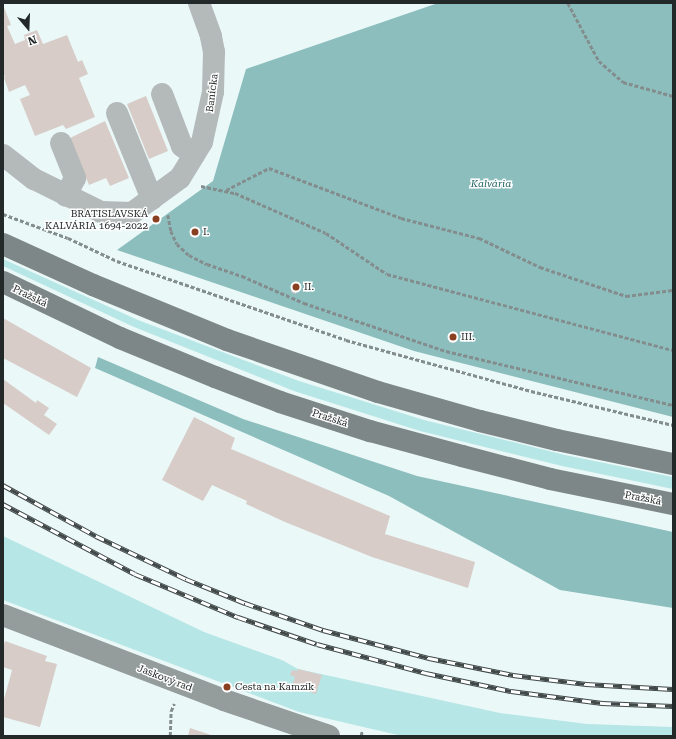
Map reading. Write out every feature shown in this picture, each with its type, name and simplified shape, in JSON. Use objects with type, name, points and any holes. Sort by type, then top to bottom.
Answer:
[{"type":"main road","points":[[3,244],[93,285],[190,325],[292,363],[370,389],[480,421],[557,440],[673,464]]},
{"type":"main road","name":"Pražská","points":[[3,282],[120,338],[280,402],[370,430],[477,460],[557,480],[673,504]]},
{"type":"street","name":"Banícka","points":[[180,178],[202,142],[209,117],[215,68],[211,36],[200,3]]},
{"type":"street","points":[[162,94],[182,146],[194,155]]},
{"type":"street","points":[[117,113],[158,195]]},
{"type":"street","points":[[61,143],[75,178],[66,196]]},
{"type":"street","points":[[3,156],[34,179],[101,212],[132,213],[180,178]]},
{"type":"street","name":"Jaskový rad","points":[[3,615],[224,700],[328,736]]},
{"type":"path","points":[[568,3],[599,61],[623,82],[673,96]]},
{"type":"path","points":[[226,191],[242,180],[269,168],[401,218],[479,238],[540,267],[626,296],[673,290]]},
{"type":"path","points":[[180,178],[194,184],[226,191],[254,200],[326,233],[387,274],[673,350]]},
{"type":"path","points":[[158,195],[177,244],[188,255],[207,264],[242,276],[304,303],[446,352],[673,404]]},
{"type":"path","points":[[3,214],[68,238],[117,261],[346,340],[531,391],[673,426]]},
{"type":"path","points":[[170,736],[171,711]]},
{"type":"path","points":[[361,736],[362,731]]},
{"type":"shaded area","points":[[3,259],[138,320],[299,381],[424,420],[565,455],[673,477],[673,489],[562,466],[420,431],[294,391],[134,327],[3,266]]},
{"type":"shaded area","points":[[3,536],[204,632],[282,660],[298,669],[500,713],[587,724],[673,727],[673,736],[402,736],[299,712],[3,600]]},
{"type":"green space","name":"Kalvária","points":[[438,3],[673,3],[673,417],[414,351],[117,250],[213,181],[246,69]]},
{"type":"green space","points":[[98,357],[243,419],[417,476],[673,532],[673,608],[560,590],[389,496],[95,368]]},
{"type":"building","points":[[3,5],[11,25],[7,26],[15,44],[25,40],[24,35],[37,30],[43,44],[67,35],[78,62],[82,60],[88,74],[79,78],[95,117],[66,129],[63,125],[35,136],[20,99],[30,95],[25,85],[9,92],[4,78]]},
{"type":"building","points":[[146,96],[168,151],[149,159],[127,104]]},
{"type":"building","points":[[105,121],[129,178],[110,186],[106,178],[89,185],[70,138]]},
{"type":"building","name":"I.","points":[[194,226],[200,228],[196,238],[190,236]]},
{"type":"building","name":"II.","points":[[295,281],[300,283],[296,294],[291,292]]},
{"type":"building","points":[[3,318],[91,368],[77,397],[3,358]]},
{"type":"building","name":"III.","points":[[452,331],[457,332],[454,343],[449,342]]},
{"type":"building","points":[[3,379],[36,403],[37,400],[49,408],[44,415],[57,424],[49,435],[3,403]]},
{"type":"building","points":[[194,417],[235,438],[231,449],[390,516],[385,534],[475,562],[468,588],[372,557],[285,522],[246,504],[247,501],[212,485],[203,501],[162,480]]},
{"type":"building","points":[[5,641],[47,656],[45,661],[57,664],[40,727],[3,717],[3,703],[12,670],[3,667],[3,648]]},
{"type":"building","points":[[298,669],[322,675],[316,694],[292,686],[295,677],[290,675],[292,670],[297,671]]},
{"type":"building","points":[[190,728],[214,736],[188,736]]},
{"type":"railway","points":[[3,485],[96,536],[186,579],[245,603],[323,630],[429,658],[513,675],[586,684],[673,689]]},
{"type":"railway","points":[[3,504],[135,574],[238,617],[317,644],[426,673],[511,691],[602,703],[673,706]]},
{"type":"place","name":"BRATISLAVSKÁ KALVÁRIA 1694-2022","points":[[156,219]]},
{"type":"place","name":"I.","points":[[195,232]]},
{"type":"place","name":"II.","points":[[296,287]]},
{"type":"place","name":"III.","points":[[453,337]]},
{"type":"place","name":"Cesta na Kamzík","points":[[227,687]]}]
